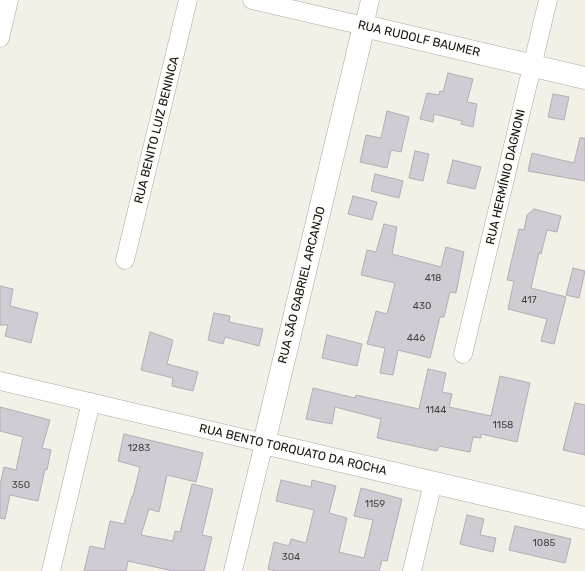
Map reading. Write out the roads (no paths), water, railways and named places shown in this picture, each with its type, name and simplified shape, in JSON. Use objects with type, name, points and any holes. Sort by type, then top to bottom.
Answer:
[{"type":"street","points":[[0,38],[9,0]]},
{"type":"street","name":"RUA BENITO LUIZ BENINCA","points":[[126,260],[188,0]]},
{"type":"street","name":"RUA RUDOLF BAUMER","points":[[252,0],[585,78]]},
{"type":"street","name":"RUA SÃO GABRIEL ARCANJO","points":[[233,571],[370,0]]},
{"type":"street","name":"RUA HERMÍNIO DAGNONI","points":[[463,354],[548,0]]},
{"type":"street","name":"RUA BENTO TORQUATO DA ROCHA","points":[[0,381],[585,518]]},
{"type":"street","points":[[51,571],[91,402]]},
{"type":"street","points":[[412,571],[433,483]]}]
